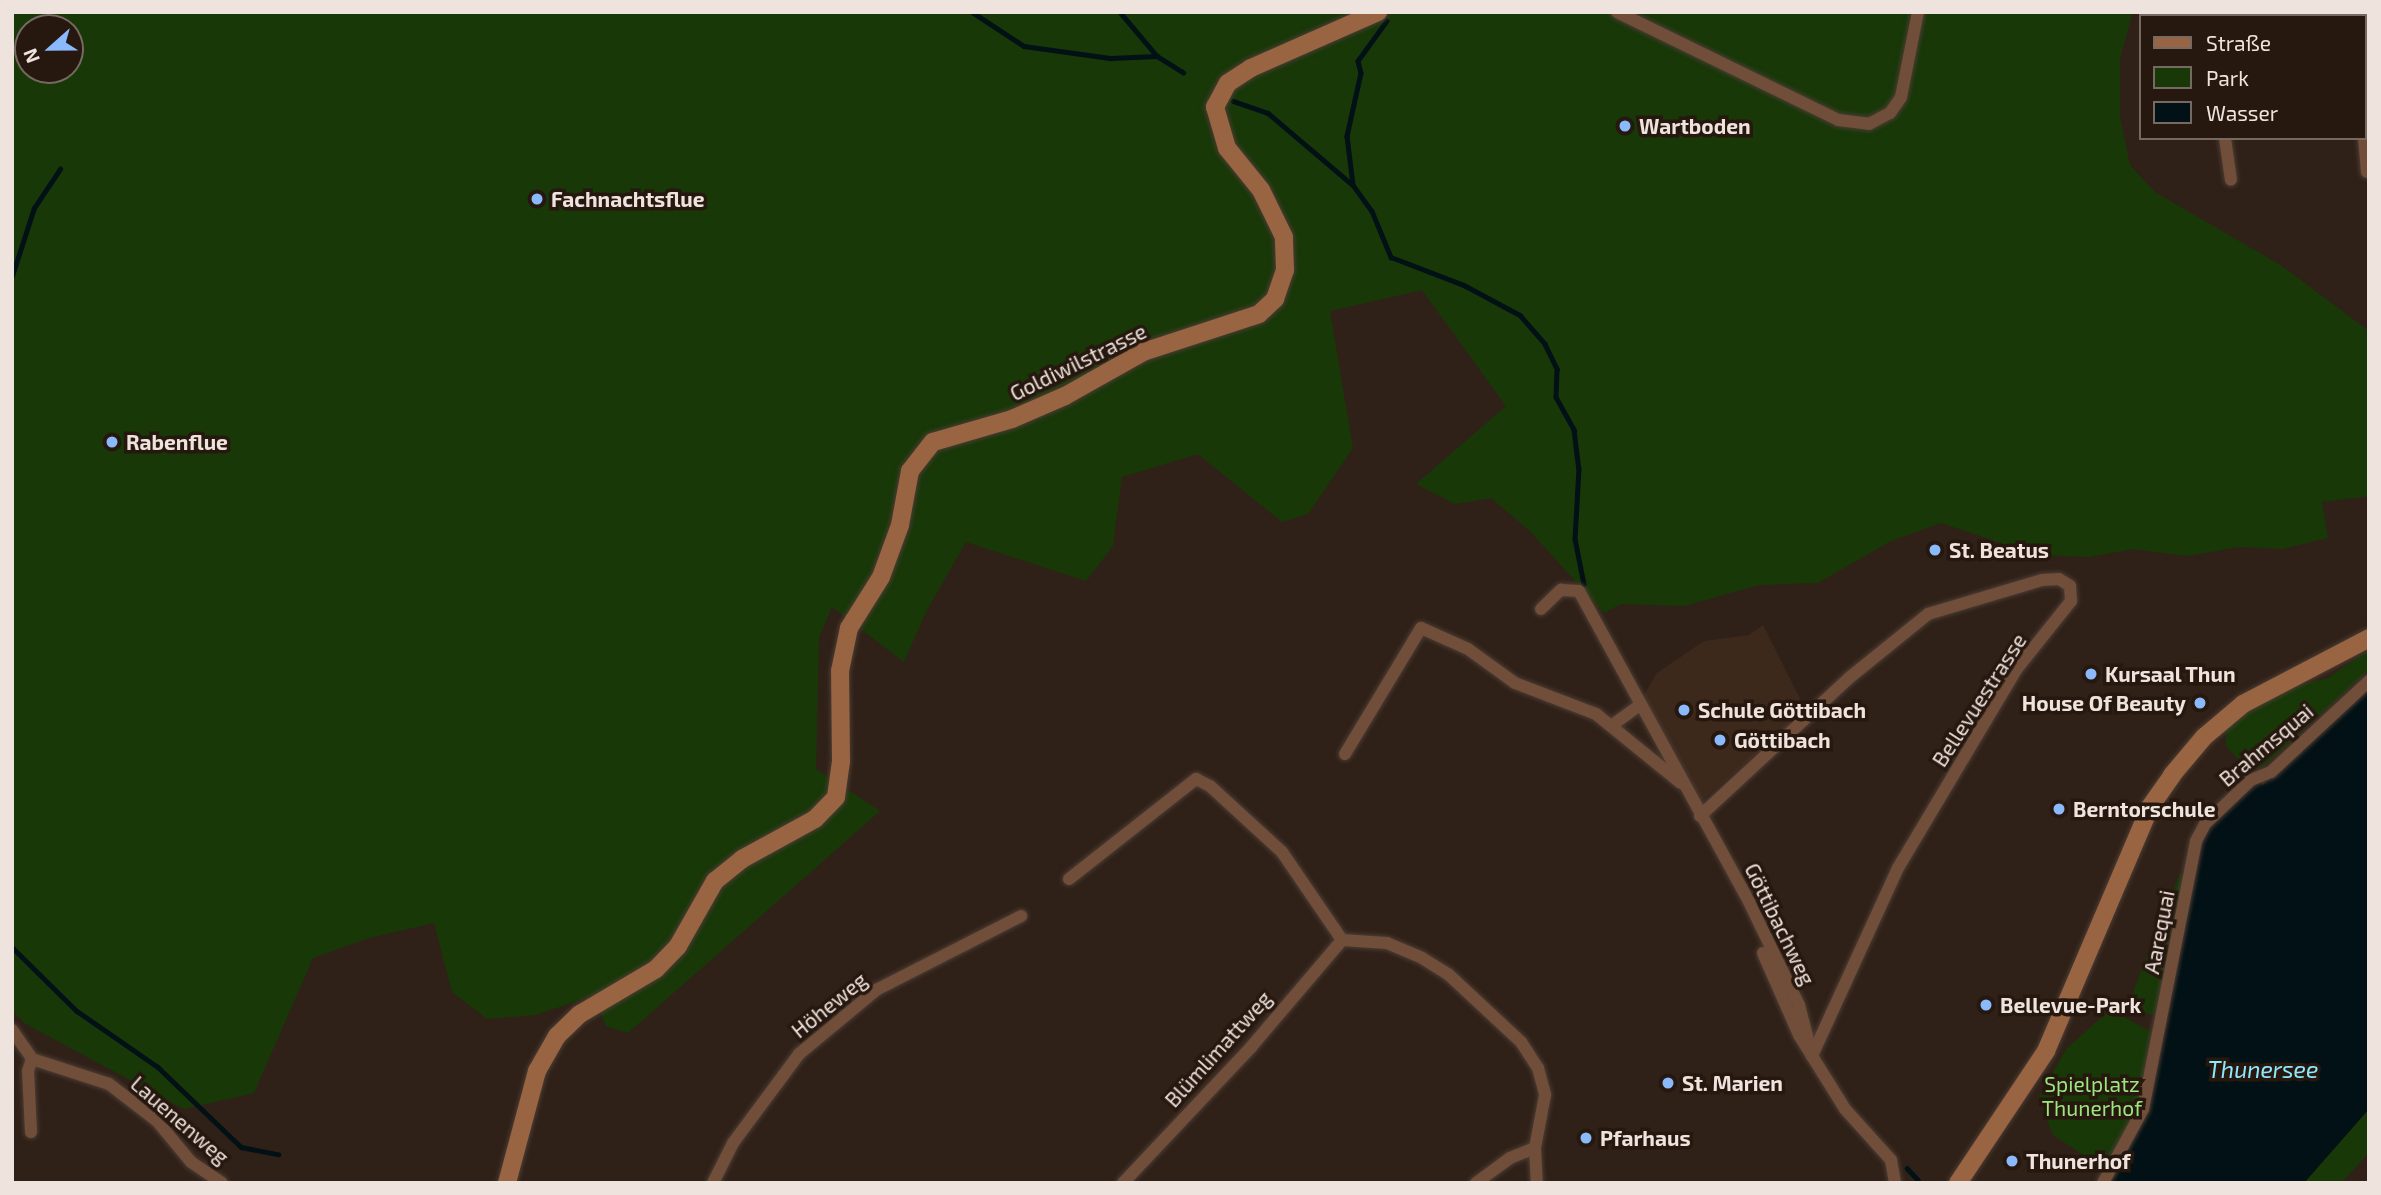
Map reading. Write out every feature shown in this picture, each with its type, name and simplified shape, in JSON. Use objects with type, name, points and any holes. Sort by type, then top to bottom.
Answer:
[{"type":"street","name":"Goldiwilstrasse","points":[[507,1183],[537,1071],[557,1037],[580,1014],[656,969],[678,946],[715,881],[742,859],[815,820],[836,797],[841,762],[840,671],[849,628],[881,578],[900,525],[910,471],[933,442],[1012,419],[1065,396],[1143,352],[1259,314],[1275,299],[1286,270],[1284,237],[1261,190],[1227,148],[1215,107],[1228,83],[1251,68],[1378,12]]},
{"type":"street","points":[[1617,12],[1838,120],[1869,124],[1890,113],[1902,97],[1918,12]]},
{"type":"street","points":[[2225,140],[2231,180]]},
{"type":"street","points":[[2364,140],[2367,172]]},
{"type":"street","name":"Bellevuestrasse","points":[[1700,816],[1849,678],[1928,614],[2042,580],[2059,579],[2070,586],[2071,601],[2011,679],[1898,868],[1812,1056]]},
{"type":"street","name":"Göttibachweg","points":[[1541,609],[1561,590],[1579,591],[1642,704],[1798,1005],[1812,1056],[1845,1109],[1891,1160],[1895,1183]]},
{"type":"street","name":"Göttibachweg","points":[[1345,754],[1421,628],[1468,649],[1515,683],[1581,706],[1611,726],[1683,784]]},
{"type":"street","points":[[1958,1183],[2046,1051],[2162,788],[2227,715],[2369,638]]},
{"type":"street","name":"Brahmsquai","points":[[2218,811],[2251,780],[2271,772],[2369,681]]},
{"type":"street","points":[[1611,726],[1642,704]]},
{"type":"street","points":[[1069,879],[1196,779],[1282,852],[1342,940],[1387,943],[1422,958],[1448,974],[1521,1042],[1538,1068],[1545,1095],[1535,1148],[1537,1183]]},
{"type":"street","name":"Aarequai","points":[[2103,1183],[2143,1109],[2196,841],[2218,811]]},
{"type":"street","name":"Höheweg","points":[[713,1183],[733,1143],[799,1055],[876,990],[1021,916]]},
{"type":"street","name":"Blümlimattweg","points":[[1123,1183],[1251,1047],[1342,940]]},
{"type":"street","points":[[12,1030],[32,1059],[28,1071],[31,1132]]},
{"type":"street","name":"Lauenenweg","points":[[32,1059],[109,1084],[157,1121],[191,1161],[222,1183]]},
{"type":"street","points":[[1476,1183],[1510,1158],[1535,1148]]},
{"type":"shaded area","name":"Göttibach","points":[[1763,625],[1806,711],[1701,801],[1643,696],[1657,673],[1704,641],[1749,635]]},
{"type":"green space","points":[[12,12],[2133,12],[2120,58],[2120,116],[2130,165],[2155,192],[2282,266],[2369,331],[2369,496],[2322,502],[2328,538],[2282,549],[2239,547],[2187,556],[2133,549],[2089,557],[2037,555],[1941,523],[1891,541],[1818,583],[1759,585],[1684,606],[1621,604],[1604,613],[1530,531],[1491,498],[1455,504],[1416,484],[1506,406],[1422,290],[1330,311],[1353,448],[1308,514],[1282,522],[1198,454],[1122,477],[1113,546],[1086,581],[966,542],[926,612],[904,662],[832,607],[819,637],[816,769],[880,811],[628,1033],[606,1026],[593,996],[535,1015],[487,1019],[452,992],[434,923],[369,938],[313,958],[254,1093],[184,1109],[24,1023],[12,1010]]},
{"type":"green space","points":[[2369,649],[2369,670],[2265,765],[2250,772],[2226,746],[2226,730],[2252,708],[2291,687],[2328,678]]},
{"type":"green space","points":[[2180,873],[2185,875],[2157,1012],[2150,1015],[2129,1002]]},
{"type":"green space","name":"Spielplatz Thunerhof","points":[[2110,1010],[2152,1032],[2137,1107],[2104,1169],[2053,1135],[2038,1098],[2066,1049]]},
{"type":"green space","points":[[2369,1109],[2369,1153],[2341,1183],[2304,1183]]},
{"type":"water","name":"Thunersee","points":[[2369,687],[2369,1109],[2304,1183],[2110,1183],[2152,1091],[2205,831],[2258,781],[2263,785]]},
{"type":"waterway","points":[[972,12],[1024,46],[1111,58],[1157,56]]},
{"type":"waterway","points":[[1120,12],[1157,56],[1183,72]]},
{"type":"waterway","points":[[1387,21],[1358,61],[1361,73],[1347,136],[1353,185],[1372,211],[1391,257],[1464,285],[1520,315],[1545,344],[1557,369],[1556,397],[1574,430],[1579,468],[1575,539],[1584,584]]},
{"type":"waterway","points":[[1233,101],[1268,113],[1353,185]]},
{"type":"waterway","points":[[12,276],[34,208],[60,169]]},
{"type":"waterway","points":[[12,947],[77,1011],[158,1067],[241,1147],[278,1154]]},
{"type":"waterway","name":"Göttibach","points":[[1907,1168],[1918,1180]]},
{"type":"place","name":"Wartboden","points":[[1625,126]]},
{"type":"place","name":"Fachnachtsflue","points":[[537,199]]},
{"type":"place","name":"Rabenflue","points":[[112,442]]},
{"type":"place","name":"St. Beatus","points":[[1935,550]]},
{"type":"place","name":"Kursaal Thun","points":[[2091,674]]},
{"type":"place","name":"House Of Beauty","points":[[2200,703]]},
{"type":"place","name":"Schule Göttibach","points":[[1684,710]]},
{"type":"place","name":"Göttibach","points":[[1720,740]]},
{"type":"place","name":"Berntorschule","points":[[2059,809]]},
{"type":"place","name":"Bellevue-Park","points":[[1986,1005]]},
{"type":"place","name":"St. Marien","points":[[1668,1083]]},
{"type":"place","name":"Pfarhaus","points":[[1586,1138]]},
{"type":"place","name":"Thunerhof","points":[[2012,1161]]}]
